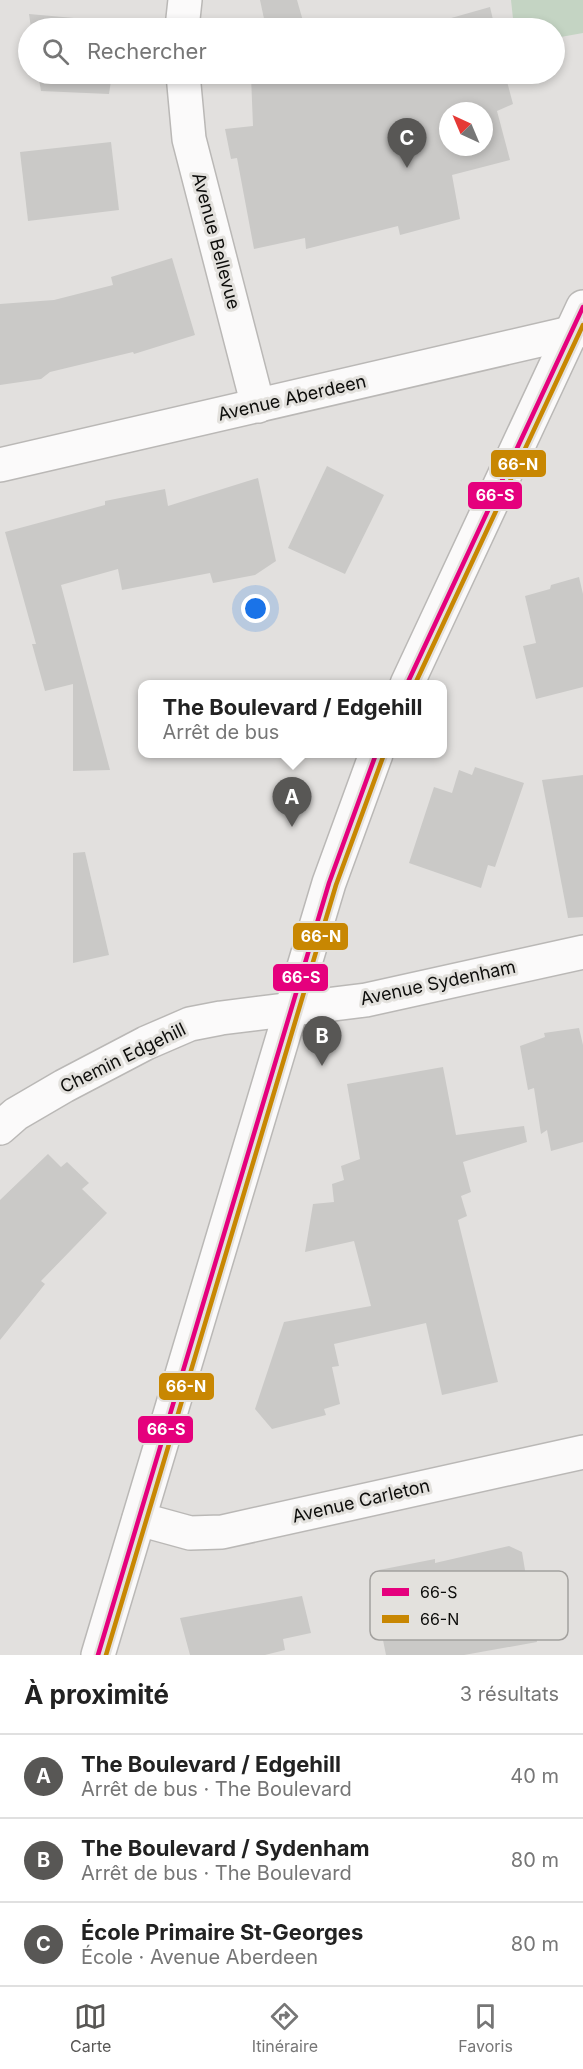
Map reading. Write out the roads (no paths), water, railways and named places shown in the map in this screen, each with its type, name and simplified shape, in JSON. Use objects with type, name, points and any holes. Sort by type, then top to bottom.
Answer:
[{"type":"street","points":[[183,18],[185,0]]},
{"type":"street","name":"Avenue Bellevue","points":[[184,84],[189,139],[258,406]]},
{"type":"street","points":[[409,680],[579,323]]},
{"type":"street","name":"Avenue Aberdeen","points":[[0,465],[258,406],[579,323]]},
{"type":"street","points":[[98,1655],[338,855],[374,758]]},
{"type":"street","name":"Avenue Sydenham","points":[[292,1009],[366,1000],[583,952]]},
{"type":"street","name":"Chemin Edgehill","points":[[0,1128],[16,1114],[64,1086],[177,1029],[203,1021],[292,1009]]},
{"type":"street","name":"Avenue Carleton","points":[[139,1519],[190,1533],[215,1533],[583,1452]]},
{"type":"place","name":"École Primaire St-Georges","points":[[407,168]]},
{"type":"place","name":"The Boulevard / Edgehill","points":[[292,827]]},
{"type":"place","name":"The Boulevard / Sydenham","points":[[322,1066]]}]
